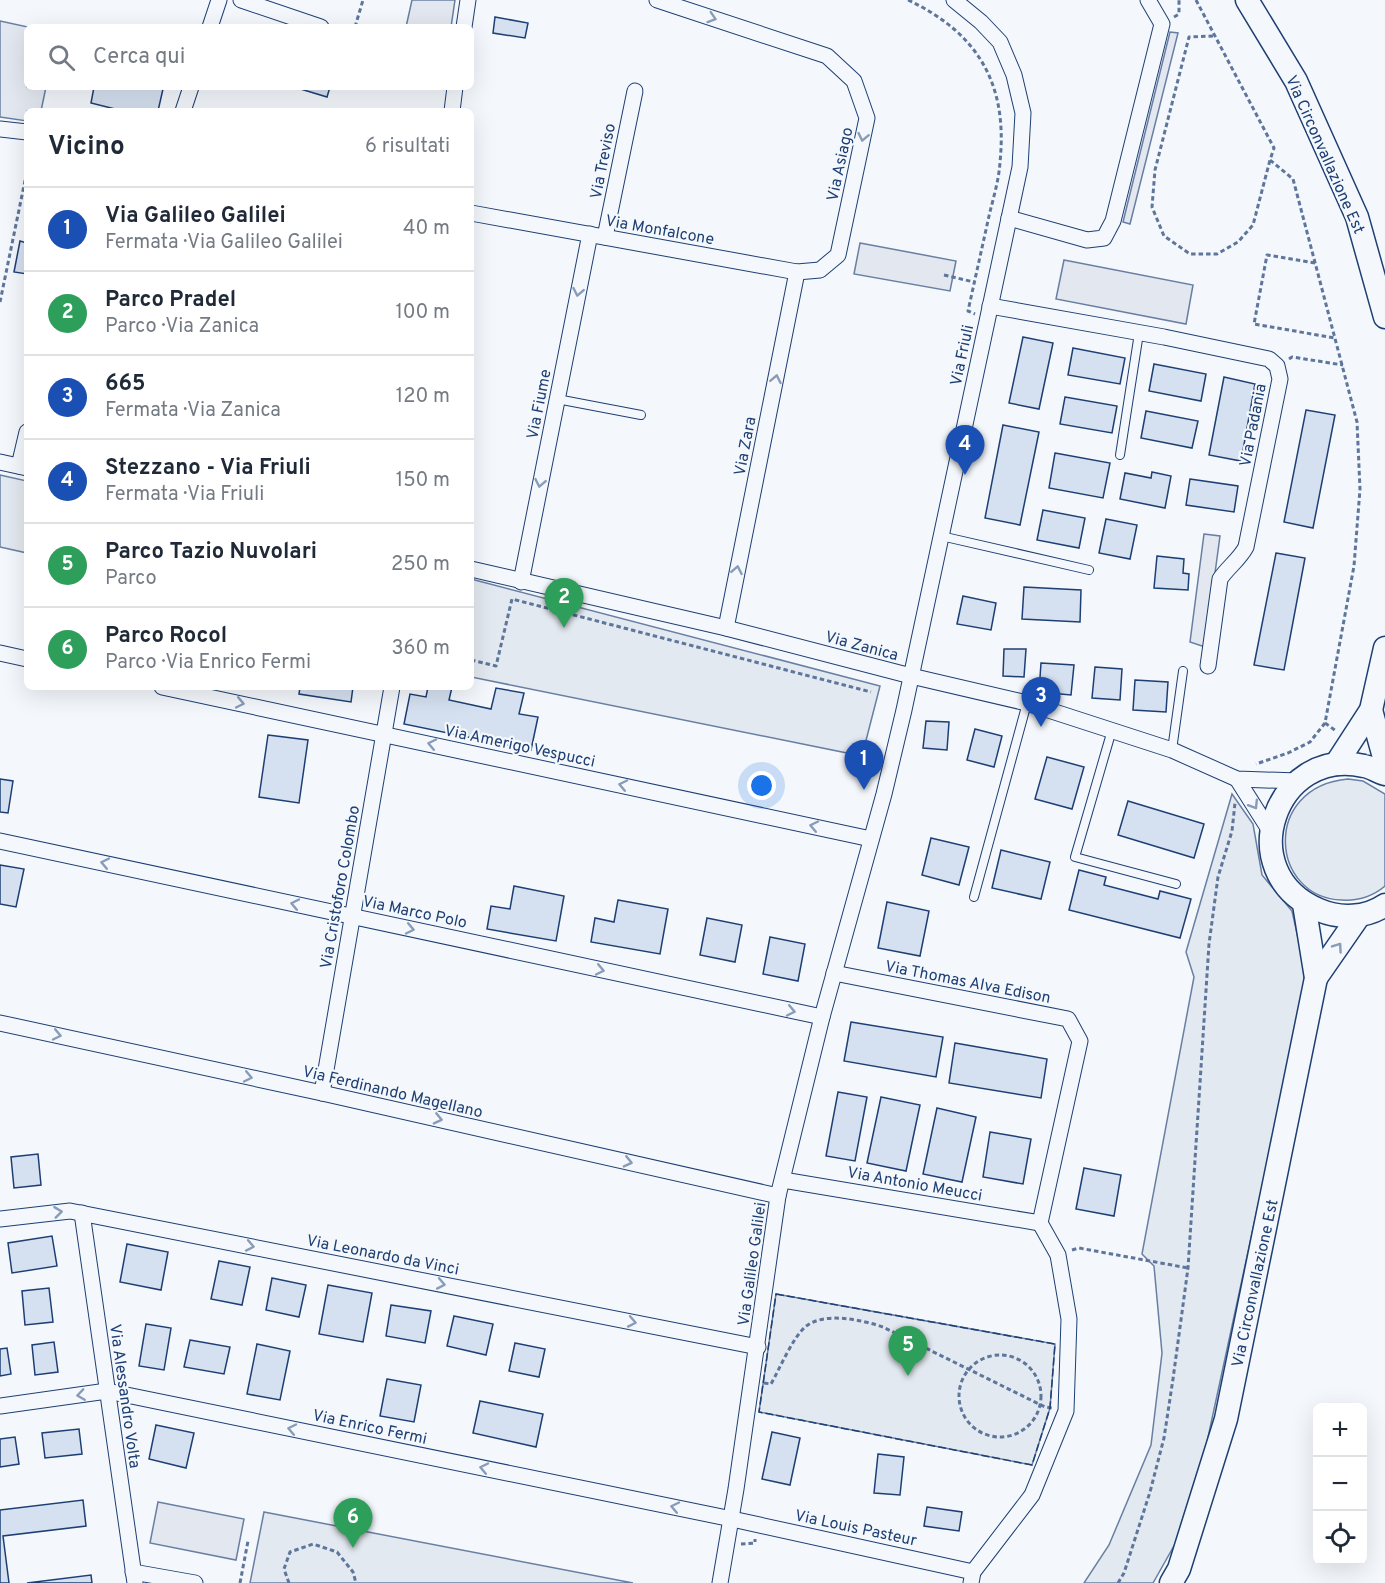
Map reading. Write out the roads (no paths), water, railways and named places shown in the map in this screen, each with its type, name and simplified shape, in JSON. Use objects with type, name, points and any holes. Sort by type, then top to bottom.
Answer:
[{"type":"main road","name":"Via Circonvallazione Est","points":[[1247,0],[1296,81],[1357,217],[1385,317]]},
{"type":"main road","points":[[1336,764],[1371,710],[1385,648]]},
{"type":"main road","points":[[1371,710],[1385,761]]},
{"type":"main road","points":[[1385,774],[1364,765],[1336,764],[1316,770],[1298,781],[1279,803],[1270,831],[1271,852],[1277,872],[1288,890],[1304,904],[1331,915],[1359,915],[1378,910],[1385,905]]},
{"type":"main road","name":"Via Circonvallazione Est","points":[[1171,1583],[1179,1569],[1226,1419],[1316,978],[1304,904]]},
{"type":"main road","name":"Via Circonvallazione Est","points":[[1316,978],[1359,915]]},
{"type":"street","points":[[211,24],[219,0]]},
{"type":"street","points":[[241,0],[312,24]]},
{"type":"street","points":[[464,24],[468,0]]},
{"type":"street","name":"Via Asiago","points":[[657,0],[827,56],[854,81],[867,118],[838,255]]},
{"type":"street","name":"Via Friuli","points":[[911,676],[1020,167],[1023,113],[1014,75],[1000,42],[954,0]]},
{"type":"street","points":[[1009,218],[1087,240],[1104,238],[1113,221],[1162,24],[1148,0]]},
{"type":"street","points":[[184,108],[190,90]]},
{"type":"street","points":[[452,108],[456,90]]},
{"type":"street","name":"Via Treviso","points":[[598,236],[635,91]]},
{"type":"street","points":[[0,129],[24,132]]},
{"type":"street","name":"Via Monfalcone","points":[[474,214],[797,272],[820,270],[838,255]]},
{"type":"street","name":"Via Fiume","points":[[521,582],[557,399],[598,236]]},
{"type":"street","name":"Via Zara","points":[[726,628],[797,272]]},
{"type":"street","name":"Via Padania","points":[[988,313],[1139,333],[1269,359],[1277,366],[1280,379],[1246,547],[1239,559],[1227,568],[1220,579],[1208,666]]},
{"type":"street","points":[[0,462],[23,467]]},
{"type":"street","name":"Via Zanica","points":[[474,570],[726,628],[911,676],[1027,703],[1172,750],[1237,779],[1298,781]]},
{"type":"street","points":[[0,653],[24,658]]},
{"type":"street","name":"Via Galileo Galilei","points":[[720,1583],[758,1347],[778,1196],[822,1017],[884,794],[911,676]]},
{"type":"street","name":"Via Amerigo Vespucci","points":[[176,690],[871,839]]},
{"type":"street","name":"Via Cristoforo Colombo","points":[[322,1093],[391,690]]},
{"type":"street","points":[[1237,779],[1270,831]]},
{"type":"street","name":"Via Marco Polo","points":[[0,841],[822,1017]]},
{"type":"street","name":"Via Thomas Alva Edison","points":[[834,972],[1068,1019],[1080,1041],[1040,1223]]},
{"type":"street","name":"Via Ferdinando Magellano","points":[[0,1023],[778,1196]]},
{"type":"street","name":"Via Antonio Meucci","points":[[783,1180],[1040,1223]]},
{"type":"street","name":"Via Leonardo da Vinci","points":[[0,1219],[70,1211],[82,1213],[758,1347]]},
{"type":"street","name":"Via Alessandro Volta","points":[[82,1213],[134,1577]]},
{"type":"street","points":[[972,1577],[1032,1495],[1066,1411],[1069,1319],[1058,1255],[1040,1223]]},
{"type":"street","name":"Via Enrico Fermi","points":[[0,1406],[107,1391],[732,1519]]},
{"type":"street","name":"Via Louis Pasteur","points":[[732,1519],[972,1577]]},
{"type":"street","points":[[134,1577],[195,1583]]},
{"type":"lane","points":[[1120,455],[1139,333]]},
{"type":"lane","points":[[557,399],[641,415]]},
{"type":"lane","points":[[940,536],[1089,570]]},
{"type":"lane","points":[[1172,750],[1183,671]]},
{"type":"lane","points":[[974,897],[1027,703]]},
{"type":"lane","points":[[1112,730],[1075,857],[1176,884]]},
{"type":"place","name":"Stezzano - Via Friuli","points":[[965,475]]},
{"type":"place","name":"Parco Pradel","points":[[564,628]]},
{"type":"place","name":"665","points":[[1041,727]]},
{"type":"place","name":"Via Galileo Galilei","points":[[864,790]]},
{"type":"place","name":"Parco Tazio Nuvolari","points":[[908,1376]]},
{"type":"place","name":"Parco Rocol","points":[[353,1548]]}]
